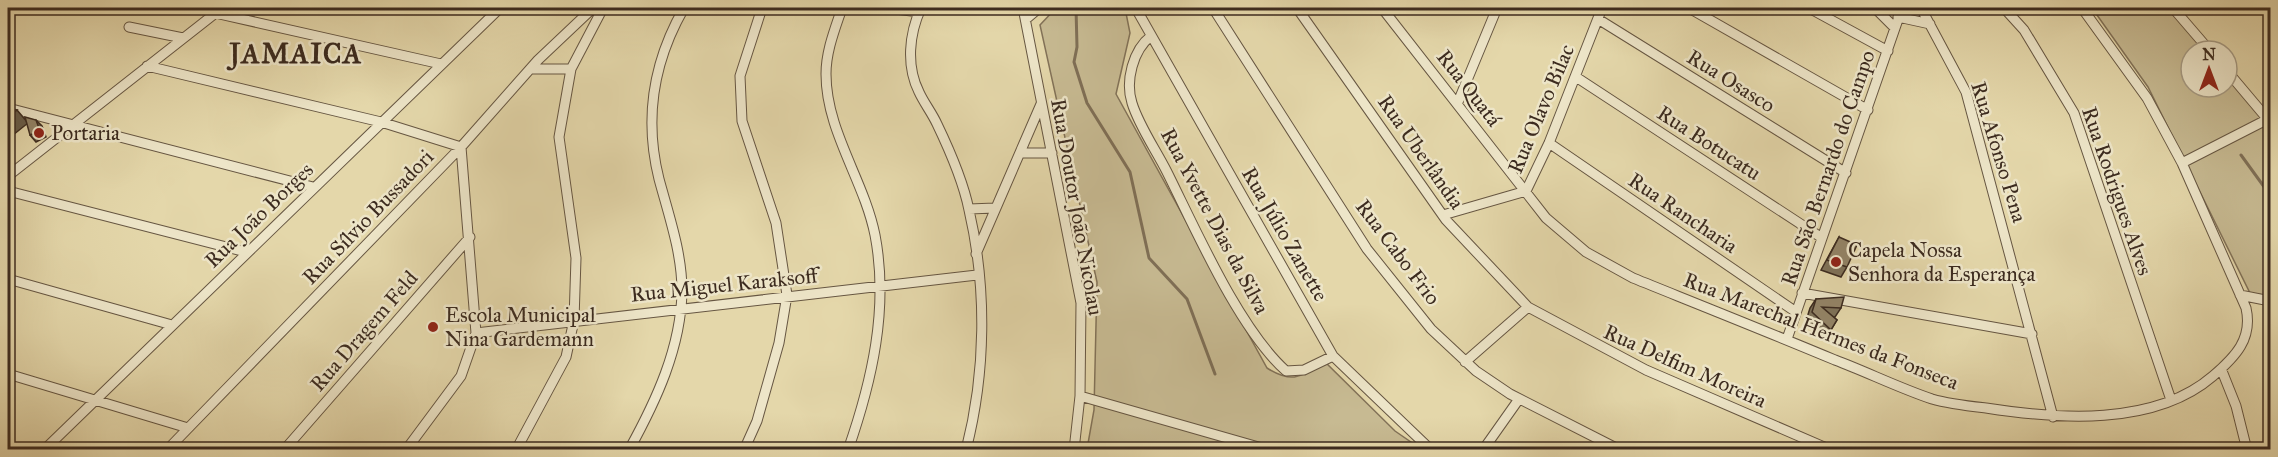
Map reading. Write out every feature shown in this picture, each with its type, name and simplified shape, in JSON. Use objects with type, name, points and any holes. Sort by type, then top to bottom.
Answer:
[{"type":"street","name":"Rua João Borges","points":[[44,450],[441,64],[495,8]]},
{"type":"street","name":"Rua Sílvio Bussadori","points":[[167,450],[461,147],[531,69],[593,8]]},
{"type":"street","points":[[516,450],[566,357],[574,320],[576,258],[559,137],[571,69],[603,8]]},
{"type":"street","points":[[629,450],[646,419],[671,357],[681,308],[678,245],[655,161],[652,100],[658,64],[669,31],[684,8]]},
{"type":"street","points":[[744,450],[757,421],[779,344],[787,295],[776,223],[742,121],[740,76],[762,8]]},
{"type":"street","points":[[843,8],[830,34],[825,64],[826,99],[863,192],[875,234],[882,286],[876,344],[864,406],[848,450]]},
{"type":"street","points":[[888,8],[920,10],[910,55],[916,86],[953,159],[969,209],[981,310],[980,366],[966,450]]},
{"type":"street","name":"Rua Doutor João Nicolau","points":[[1023,8],[1081,303],[1080,396],[1074,450]]},
{"type":"street","points":[[1026,19],[1039,8]]},
{"type":"street","name":"Rua Cabo Frio","points":[[1213,8],[1367,249],[1392,284],[1465,362],[1519,399],[1620,450]]},
{"type":"street","name":"Rua Uberlândia","points":[[1297,8],[1443,214],[1483,261],[1528,307]]},
{"type":"street","points":[[1458,102],[1497,8]]},
{"type":"street","name":"Rua Olavo Bilac","points":[[1526,191],[1549,143],[1602,8]]},
{"type":"street","points":[[1689,8],[1868,110]]},
{"type":"street","points":[[1809,8],[1888,51]]},
{"type":"street","points":[[1875,8],[1896,22],[1930,24]]},
{"type":"street","name":"Rua São Bernardo do Campo","points":[[1787,339],[1902,8]]},
{"type":"street","name":"Rua Afonso Pena","points":[[1921,8],[1966,92],[2053,417]]},
{"type":"street","name":"Rua Rodrigues Alves","points":[[2004,8],[2024,30],[2074,113],[2171,400]]},
{"type":"street","name":"Rua Marechal Hermes da Fonseca","points":[[1526,191],[1546,218],[1573,245],[1633,278],[1933,399],[1980,408],[2053,417],[2122,411],[2171,400],[2207,384],[2222,371],[2242,347],[2249,334],[2249,319],[2182,163],[2147,98],[2082,8]]},
{"type":"street","points":[[2173,8],[2200,39]]},
{"type":"street","points":[[8,176],[218,10],[441,64]]},
{"type":"street","name":"Rua Quatá","points":[[1387,10],[1526,191]]},
{"type":"street","name":"Rua Júlio Zanette","points":[[1138,12],[1333,356],[1416,445],[1431,450]]},
{"type":"street","points":[[583,19],[595,20]]},
{"type":"street","name":"Rua Osasco","points":[[1598,19],[1846,173]]},
{"type":"street","points":[[129,27],[183,38]]},
{"type":"street","name":"Rua Yvette Dias da Silva","points":[[1151,36],[1141,45],[1129,80],[1132,103],[1241,314],[1277,365],[1286,371],[1298,371],[1333,356]]},
{"type":"street","points":[[147,66],[381,122],[461,147],[476,333],[461,376],[406,450]]},
{"type":"street","points":[[531,69],[571,69]]},
{"type":"street","name":"Rua Botucatu","points":[[1576,77],[1822,238]]},
{"type":"street","points":[[2182,163],[2270,120],[2239,85]]},
{"type":"street","points":[[975,256],[1041,104]]},
{"type":"street","points":[[8,108],[313,187]]},
{"type":"street","name":"Rua Rancharia","points":[[1549,143],[1796,312]]},
{"type":"street","points":[[1020,153],[1036,151],[1052,153]]},
{"type":"street","points":[[8,191],[246,252]]},
{"type":"street","points":[[1443,214],[1526,191]]},
{"type":"street","points":[[969,209],[995,208]]},
{"type":"street","name":"Rua Dragem Feld","points":[[284,450],[470,237]]},
{"type":"street","name":"Rua Miguel Karaksoff","points":[[476,333],[787,295],[977,275]]},
{"type":"street","points":[[8,279],[172,325]]},
{"type":"street","points":[[1802,293],[2032,334]]},
{"type":"street","points":[[2240,295],[2271,301]]},
{"type":"street","points":[[1465,362],[1528,307]]},
{"type":"street","name":"Rua Delfim Moreira","points":[[1528,307],[1580,338],[1646,370],[1832,450]]},
{"type":"street","points":[[2222,371],[2236,406],[2247,450]]},
{"type":"street","points":[[8,374],[188,428]]},
{"type":"street","points":[[1080,396],[1269,450]]},
{"type":"street","points":[[1483,450],[1519,399]]},
{"type":"shaded area","points":[[1056,8],[1125,8],[1130,33],[1116,94],[1267,368],[1284,376],[1296,377],[1325,362],[1395,431],[1421,449],[1087,449],[1094,410],[1097,282],[1040,25]]},
{"type":"shaded area","points":[[2092,8],[2168,8],[2195,39],[2179,39],[2179,99],[2239,99],[2239,89],[2270,126],[2270,296],[2250,293],[2148,87]]},
{"type":"building","points":[[8,108],[17,110],[8,117]]},
{"type":"building","points":[[25,117],[36,120],[40,131],[30,135]]},
{"type":"building","points":[[1839,237],[1857,245],[1847,267],[1827,260]]},
{"type":"building","points":[[1844,297],[1841,308],[1822,307],[1837,320],[1831,330],[1812,312],[1816,299]]},
{"type":"waterway","points":[[1076,8],[1077,47],[1074,62],[1087,103],[1130,172],[1149,258],[1187,299],[1215,374]]},
{"type":"waterway","points":[[2241,155],[2270,195]]},
{"type":"place","name":"Portaria","points":[[39,133]]},
{"type":"place","name":"Capela Nossa Senhora da Esperança","points":[[1836,262]]},
{"type":"place","name":"Escola Municipal Nina Gardemann","points":[[433,327]]},
{"type":"district","name":"JAMAICA","points":[[296,53]]}]
